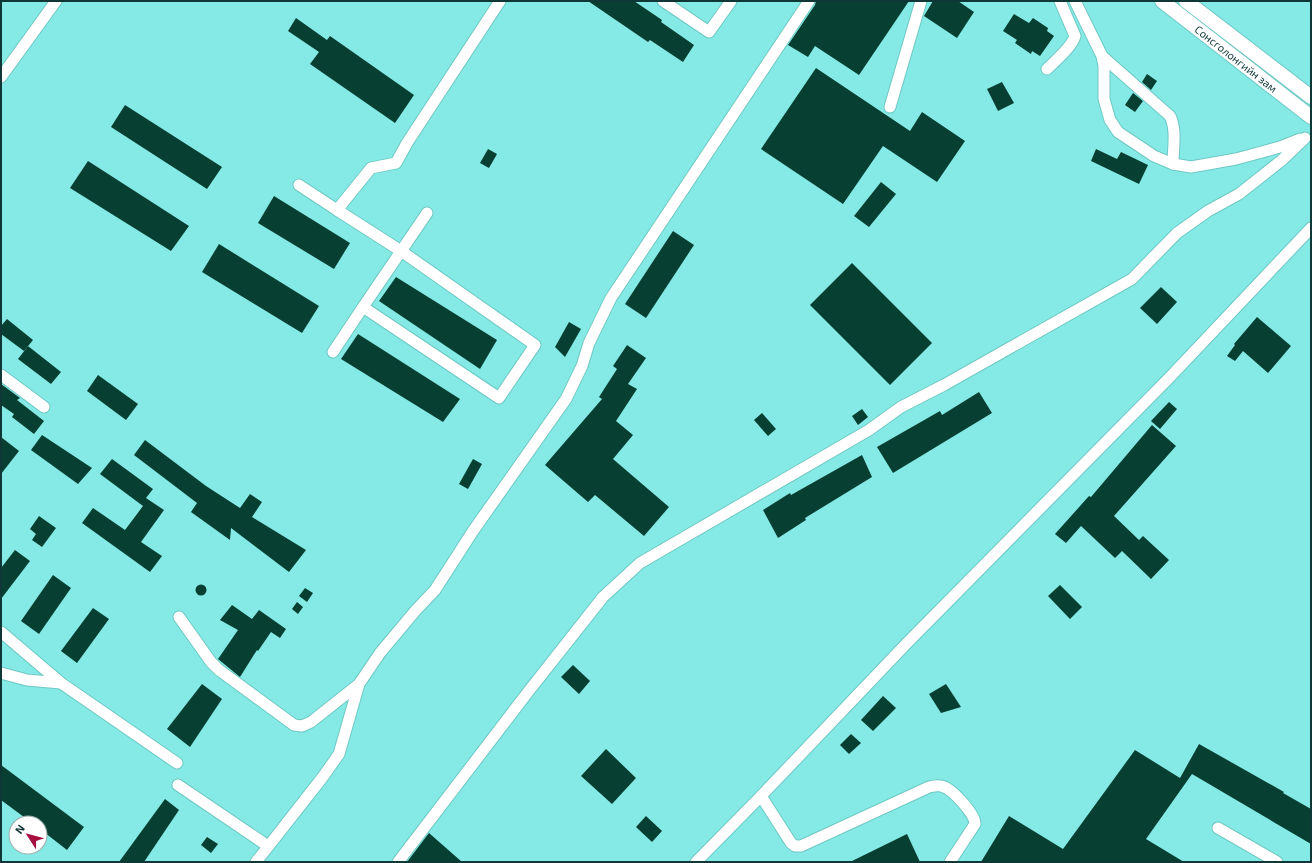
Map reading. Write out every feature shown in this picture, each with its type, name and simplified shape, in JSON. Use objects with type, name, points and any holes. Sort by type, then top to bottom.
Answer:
[{"type":"main road","name":"Сонсголонгийн зам","points":[[1162,1],[1311,117]]},
{"type":"main road","name":"Сонсголонгийн зам","points":[[1186,1],[1311,97]]},
{"type":"street","points":[[1,77],[56,1]]},
{"type":"street","points":[[337,210],[371,168],[396,164],[406,143],[500,1]]},
{"type":"street","points":[[663,1],[709,32],[731,1]]},
{"type":"street","points":[[179,617],[211,662],[219,670],[294,725],[302,726],[311,722],[359,684],[380,653],[435,590],[473,530],[566,399],[582,366],[589,343],[611,298],[809,1]]},
{"type":"street","points":[[890,107],[921,1]]},
{"type":"street","points":[[1047,69],[1070,46],[1075,36],[1060,1]]},
{"type":"street","points":[[1075,1],[1102,56],[1104,66],[1104,99],[1110,120],[1118,132],[1154,156],[1173,164],[1191,167],[1236,159],[1280,147],[1308,135]]},
{"type":"street","points":[[1102,56],[1170,116],[1173,122],[1174,132],[1173,164]]},
{"type":"street","points":[[398,862],[603,597],[640,563],[869,430],[901,407],[944,385],[1132,279],[1177,233],[1208,211],[1239,194],[1282,160],[1308,135]]},
{"type":"street","points":[[299,185],[401,251],[535,344],[499,398],[363,307]]},
{"type":"street","points":[[333,352],[427,213]]},
{"type":"street","points":[[696,862],[907,643],[1170,377],[1311,228]]},
{"type":"street","points":[[1,375],[44,407]]},
{"type":"street","points":[[1,632],[61,682],[177,763]]},
{"type":"street","points":[[1,673],[28,680],[61,682]]},
{"type":"street","points":[[256,862],[339,754],[359,684]]},
{"type":"street","points":[[178,785],[268,846]]},
{"type":"street","points":[[761,796],[791,842],[795,846],[801,846],[929,787],[942,786],[951,791],[967,808],[975,820],[975,824],[950,862]]},
{"type":"street","points":[[1218,828],[1277,862]]},
{"type":"shaded area","points":[[1,1],[1311,1],[1311,862],[1,862]]},
{"type":"building","points":[[588,1],[634,1],[662,20],[661,22],[694,45],[683,62],[650,40],[648,42]]},
{"type":"building","points":[[816,1],[909,1],[859,75],[815,46],[808,57],[788,45],[815,5]]},
{"type":"building","points":[[933,1],[958,1],[974,12],[957,38],[924,16]]},
{"type":"building","points":[[1014,14],[1029,23],[1033,18],[1048,28],[1047,31],[1054,36],[1040,56],[1032,51],[1031,54],[1015,43],[1017,40],[1003,31]]},
{"type":"building","points":[[296,18],[327,40],[330,36],[414,95],[395,123],[310,64],[319,52],[288,31]]},
{"type":"building","points":[[816,68],[910,131],[922,112],[965,141],[937,182],[883,146],[843,204],[761,149]]},
{"type":"building","points":[[1147,74],[1157,81],[1151,90],[1142,82]]},
{"type":"building","points":[[1002,82],[1014,103],[998,111],[987,89]]},
{"type":"building","points":[[1133,93],[1143,101],[1135,112],[1125,105]]},
{"type":"building","points":[[125,105],[222,167],[207,189],[111,127]]},
{"type":"building","points":[[488,149],[497,154],[489,168],[480,163]]},
{"type":"building","points":[[1096,149],[1117,159],[1121,152],[1148,165],[1139,184],[1091,161]]},
{"type":"building","points":[[88,161],[189,226],[171,251],[70,188]]},
{"type":"building","points":[[881,182],[896,194],[869,227],[854,216]]},
{"type":"building","points":[[274,196],[350,243],[334,269],[258,223]]},
{"type":"building","points":[[673,231],[694,245],[646,318],[625,304]]},
{"type":"building","points":[[219,244],[319,306],[302,333],[202,272]]},
{"type":"building","points":[[852,263],[932,343],[890,385],[810,305]]},
{"type":"building","points":[[396,277],[497,340],[480,369],[379,301]]},
{"type":"building","points":[[1161,287],[1177,302],[1157,324],[1140,308]]},
{"type":"building","points":[[1257,317],[1291,346],[1268,373],[1243,351],[1235,361],[1227,356],[1235,345],[1234,344]]},
{"type":"building","points":[[7,319],[33,340],[24,351],[1,334],[1,326]]},
{"type":"building","points":[[569,322],[581,329],[565,357],[555,347]]},
{"type":"building","points":[[358,334],[460,399],[443,422],[341,359]]},
{"type":"building","points":[[627,345],[646,358],[628,384],[637,389],[616,421],[633,435],[613,459],[669,507],[644,536],[595,495],[588,502],[545,465],[602,399],[599,397],[617,369],[613,366]]},
{"type":"building","points":[[28,346],[61,372],[51,384],[18,359]]},
{"type":"building","points":[[98,375],[138,404],[126,420],[87,391]]},
{"type":"building","points":[[1,384],[20,398],[17,400],[44,421],[34,434],[12,417],[14,414],[1,405]]},
{"type":"building","points":[[979,392],[992,413],[893,473],[877,447],[940,411],[942,415]]},
{"type":"building","points":[[1169,402],[1177,409],[1160,429],[1151,421]]},
{"type":"building","points":[[862,409],[868,417],[858,425],[852,416]]},
{"type":"building","points":[[762,413],[776,429],[768,436],[754,420]]},
{"type":"building","points":[[1152,425],[1176,446],[1114,516],[1139,540],[1143,536],[1169,560],[1151,579],[1122,551],[1115,558],[1081,526],[1066,543],[1055,534],[1089,496],[1091,497]]},
{"type":"building","points":[[42,435],[92,468],[78,484],[31,450]]},
{"type":"building","points":[[1,437],[19,451],[1,474]]},
{"type":"building","points":[[145,440],[206,486],[240,508],[250,494],[262,502],[252,517],[306,550],[289,572],[231,528],[230,540],[191,512],[197,503],[134,455]]},
{"type":"building","points":[[862,455],[872,477],[805,518],[806,520],[778,538],[763,510],[790,493],[791,495]]},
{"type":"building","points":[[112,459],[153,489],[146,498],[164,510],[141,542],[162,556],[150,572],[82,523],[93,508],[125,530],[143,506],[100,474]]},
{"type":"building","points":[[473,459],[482,464],[468,489],[459,484]]},
{"type":"building","points":[[39,516],[56,528],[42,547],[32,540],[36,534],[30,529]]},
{"type":"building","points":[[15,550],[30,561],[1,599],[1,568]]},
{"type":"building","points":[[53,575],[71,588],[39,634],[21,621]]},
{"type":"building","points":[[199,585],[203,585],[205,586],[205,594],[199,595],[196,592],[196,588]]},
{"type":"building","points":[[1060,585],[1082,607],[1070,619],[1048,596]]},
{"type":"building","points":[[305,588],[313,593],[307,602],[299,596]]},
{"type":"building","points":[[297,602],[303,607],[298,614],[292,609]]},
{"type":"building","points":[[232,605],[252,619],[259,610],[286,629],[280,638],[271,632],[258,651],[257,650],[240,677],[218,659],[238,630],[220,620]]},
{"type":"building","points":[[93,608],[109,619],[77,663],[61,651]]},
{"type":"building","points":[[573,665],[590,681],[579,694],[561,677]]},
{"type":"building","points":[[202,684],[222,699],[190,747],[167,729]]},
{"type":"building","points":[[946,684],[961,707],[941,713],[929,694]]},
{"type":"building","points":[[883,696],[896,708],[873,731],[861,720]]},
{"type":"building","points":[[851,734],[861,743],[849,754],[840,745]]},
{"type":"building","points":[[1199,744],[1311,809],[1311,844],[1192,774],[1146,839],[1184,862],[981,862],[1009,816],[1063,849],[1135,750],[1180,778]]},
{"type":"building","points":[[606,749],[636,778],[612,804],[581,776]]},
{"type":"building","points":[[1,765],[84,827],[67,850],[48,835],[48,815],[21,815],[1,800]]},
{"type":"building","points":[[165,799],[179,810],[144,862],[119,862]]},
{"type":"building","points":[[646,816],[662,831],[652,842],[636,827]]},
{"type":"building","points":[[429,833],[462,862],[407,862]]},
{"type":"building","points":[[907,834],[920,862],[850,862]]},
{"type":"building","points":[[207,837],[218,844],[211,853],[201,845]]}]
